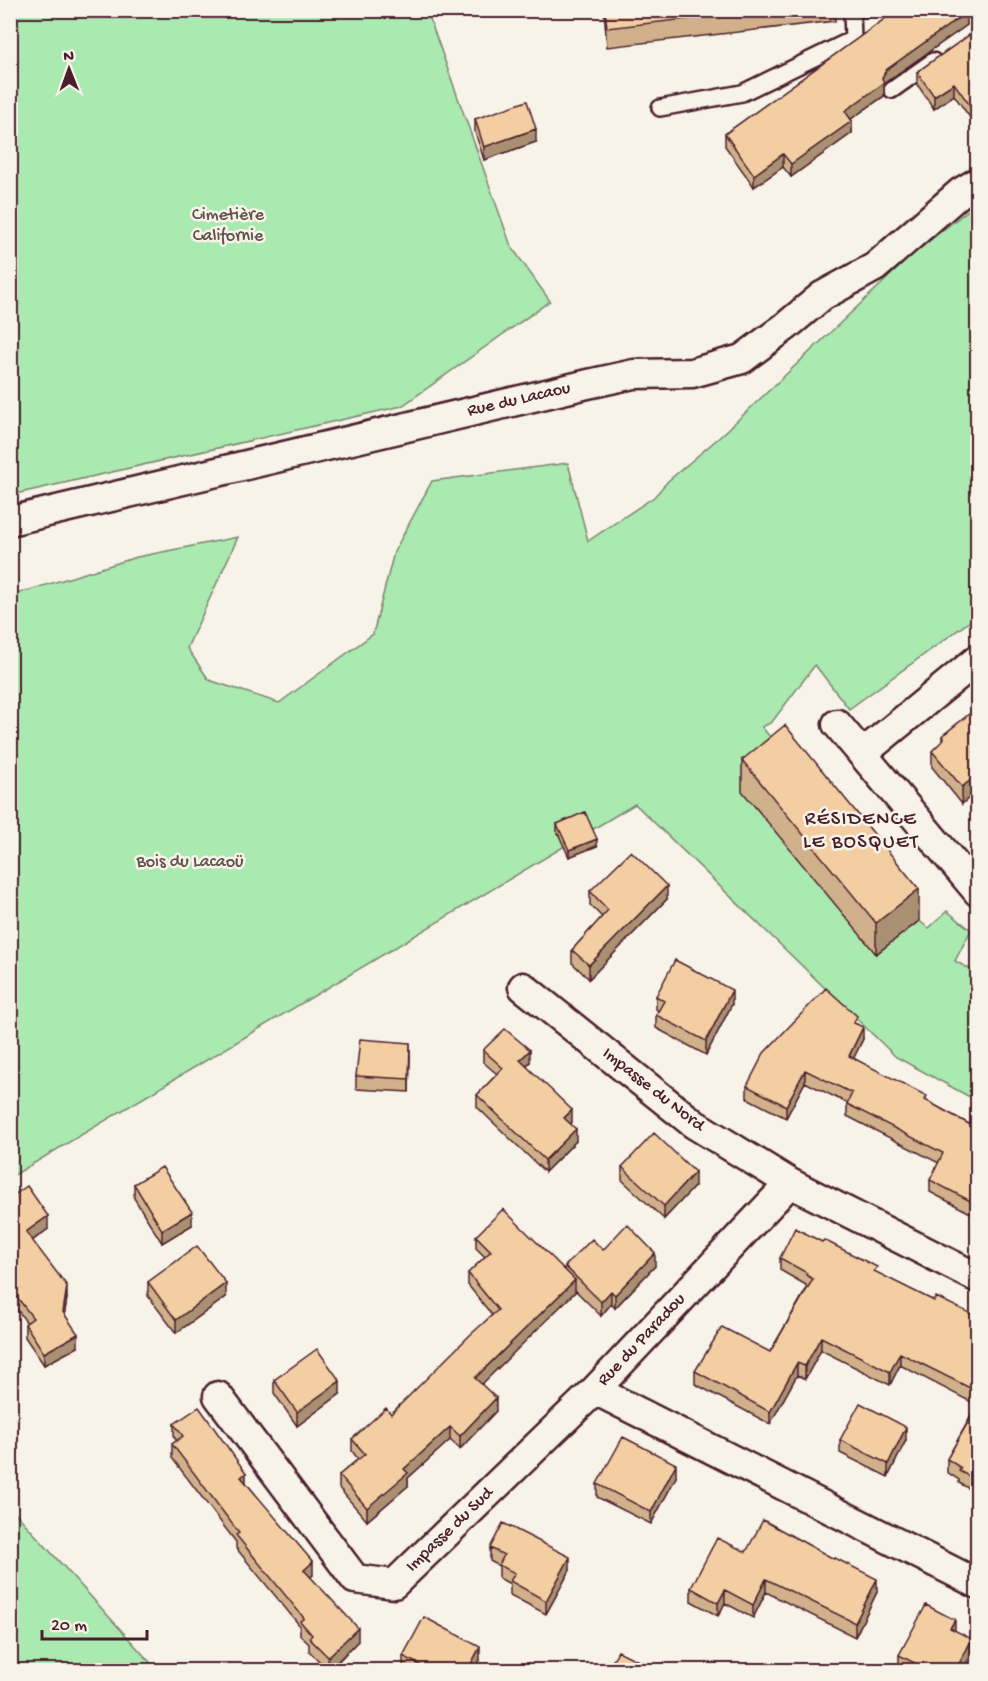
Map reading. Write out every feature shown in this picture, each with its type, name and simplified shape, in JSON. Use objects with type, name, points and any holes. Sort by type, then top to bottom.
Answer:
[{"type":"street","name":"Rue du Lacaou","points":[[10,521],[588,384],[634,374],[692,373],[742,359],[822,296],[875,267],[961,192],[978,182]]},
{"type":"street","points":[[862,754],[978,659]]},
{"type":"street","points":[[837,724],[978,892]]},
{"type":"street","name":"Impasse du Nord","points":[[523,987],[694,1124],[790,1183]]},
{"type":"street","points":[[790,1183],[978,1278]]},
{"type":"street","name":"Rue du Paradou","points":[[790,1183],[595,1390],[978,1584]]},
{"type":"street","name":"Impasse du Sud","points":[[218,1396],[355,1579],[394,1584],[595,1390]]},
{"type":"lane","points":[[660,108],[742,93],[853,39],[852,10]]},
{"type":"lane","points":[[892,90],[949,50]]},
{"type":"green space","name":"Cimetière Californie","points":[[10,11],[427,11],[511,246],[550,301],[402,406],[11,495]]},
{"type":"green space","name":"Bois du Lacaoü","points":[[977,203],[977,616],[849,709],[815,665],[772,722],[762,727],[785,756],[876,954],[919,921],[929,928],[947,911],[971,930],[955,961],[977,973],[977,1101],[896,1057],[635,804],[11,1177],[10,596],[137,557],[238,537],[187,648],[209,680],[279,703],[373,634],[394,552],[432,481],[568,463],[588,541],[654,497],[668,481],[722,435],[913,254]]},
{"type":"green space","points":[[11,1508],[157,1670],[11,1670]]},
{"type":"building","points":[[605,10],[767,10],[607,28]]},
{"type":"building","points":[[897,10],[966,10],[967,12],[886,70],[882,78],[884,83],[845,111],[852,121],[791,164],[783,154],[754,175],[725,134]]},
{"type":"building","points":[[978,29],[978,102],[971,107],[954,83],[934,96],[917,72]]},
{"type":"building","points":[[527,101],[536,129],[484,147],[475,119]]},
{"type":"building","points":[[978,707],[978,774],[962,787],[932,751],[944,739],[942,736]]},
{"type":"building","points":[[785,725],[919,889],[876,923],[742,760]]},
{"type":"building","points":[[585,812],[597,839],[569,850],[557,824]]},
{"type":"building","points":[[631,851],[667,886],[589,965],[572,950],[608,910],[590,891]]},
{"type":"building","points":[[675,960],[732,990],[706,1041],[656,1015],[664,1001],[656,996]]},
{"type":"building","points":[[826,988],[857,1016],[854,1023],[863,1027],[849,1056],[927,1096],[925,1100],[978,1129],[978,1205],[930,1180],[943,1153],[847,1104],[852,1093],[805,1070],[786,1106],[747,1086],[764,1053]]},
{"type":"building","points":[[505,1029],[530,1050],[520,1060],[572,1110],[564,1118],[576,1129],[545,1160],[477,1095],[503,1068],[483,1050]]},
{"type":"building","points":[[360,1039],[410,1043],[409,1079],[356,1076]]},
{"type":"building","points":[[654,1133],[695,1172],[664,1206],[622,1167]]},
{"type":"building","points":[[162,1167],[192,1212],[162,1230],[134,1184]]},
{"type":"building","points":[[27,1186],[48,1216],[26,1232],[67,1286],[63,1312],[78,1334],[44,1353],[25,1324],[33,1318],[10,1288],[10,1198]]},
{"type":"building","points":[[503,1209],[575,1280],[475,1378],[496,1398],[460,1436],[450,1427],[404,1469],[408,1473],[367,1508],[339,1475],[365,1454],[352,1439],[386,1408],[391,1414],[498,1310],[468,1273],[491,1251],[476,1236]]},
{"type":"building","points":[[627,1224],[655,1253],[615,1295],[611,1291],[601,1302],[565,1266],[592,1239],[603,1250]]},
{"type":"building","points":[[795,1228],[877,1267],[874,1271],[934,1301],[936,1297],[978,1317],[978,1342],[974,1348],[978,1350],[978,1392],[900,1353],[890,1372],[821,1337],[805,1366],[797,1363],[770,1412],[695,1371],[722,1327],[770,1352],[813,1279],[806,1275],[807,1273],[780,1258]]},
{"type":"building","points":[[197,1246],[226,1283],[176,1320],[148,1282]]},
{"type":"building","points":[[317,1349],[340,1381],[297,1412],[274,1380]]},
{"type":"building","points":[[860,1403],[906,1427],[888,1464],[840,1440]]},
{"type":"building","points":[[978,1405],[978,1481],[959,1471],[961,1468],[947,1459]]},
{"type":"building","points":[[199,1407],[246,1473],[241,1477],[313,1562],[304,1570],[358,1628],[328,1657],[309,1638],[312,1635],[300,1621],[304,1618],[236,1535],[239,1533],[172,1444],[183,1436],[174,1424]]},
{"type":"building","points":[[623,1437],[676,1464],[651,1512],[597,1484]]},
{"type":"building","points":[[763,1520],[834,1559],[877,1579],[855,1623],[766,1579],[753,1605],[725,1590],[718,1603],[691,1588],[717,1538],[746,1552]]},
{"type":"building","points":[[503,1523],[570,1557],[546,1601],[510,1581],[515,1573],[499,1565],[504,1555],[490,1548]]},
{"type":"building","points":[[926,1605],[955,1620],[950,1628],[972,1639],[955,1671],[930,1671],[899,1655]]},
{"type":"building","points":[[424,1617],[480,1647],[467,1671],[431,1671],[403,1656]]},
{"type":"building","points":[[618,1651],[645,1664],[642,1671],[607,1671]]},
{"type":"district","name":"RÉSIDENCE LE BOSQUET","points":[[861,832]]}]
